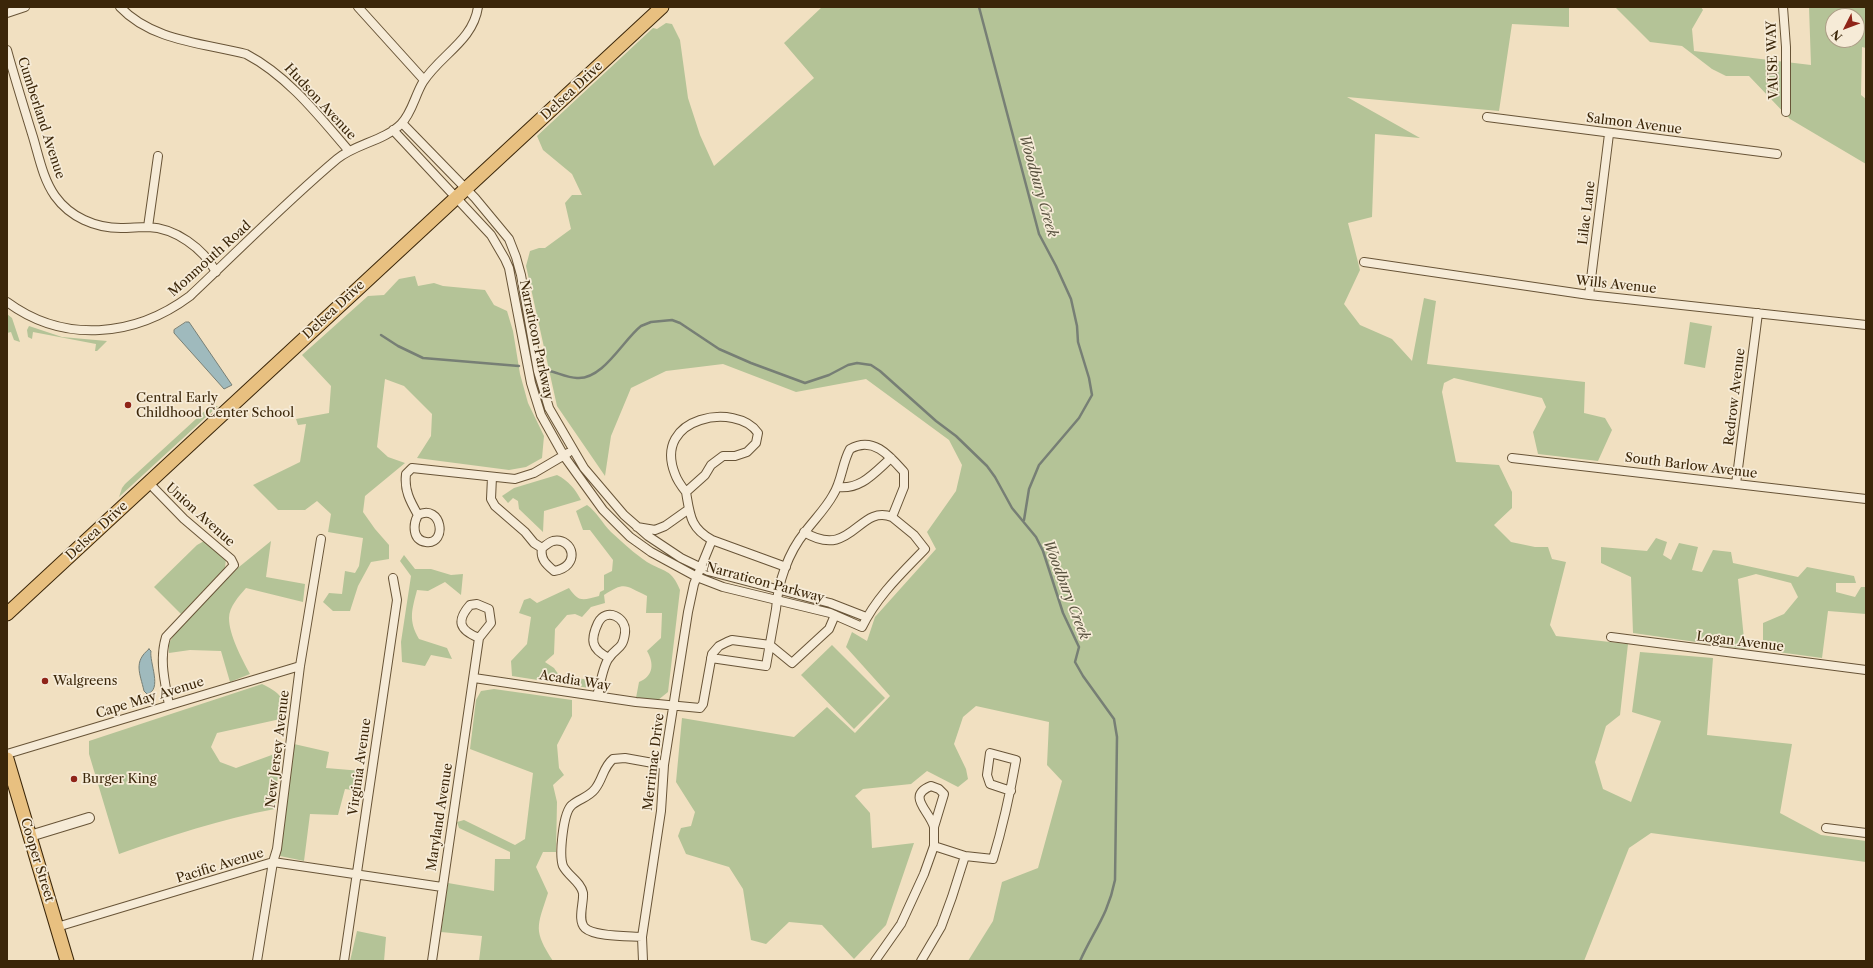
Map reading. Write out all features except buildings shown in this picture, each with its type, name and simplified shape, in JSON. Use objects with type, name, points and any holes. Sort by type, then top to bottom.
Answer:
[{"type":"main road","name":"Delsea Drive","points":[[7,613],[662,7]]},
{"type":"main road","name":"Cooper Street","points":[[7,759],[67,961]]},
{"type":"street","points":[[7,13],[25,7]]},
{"type":"street","name":"Hudson Avenue","points":[[120,7],[142,26],[171,37],[246,54],[256,59],[285,81],[349,151]]},
{"type":"street","points":[[358,7],[424,80]]},
{"type":"street","points":[[402,123],[424,80],[467,33],[476,16],[478,7]]},
{"type":"street","name":"VAUSE WAY","points":[[1783,7],[1786,47],[1786,112]]},
{"type":"street","name":"Cumberland Avenue","points":[[7,50],[40,163],[48,184],[56,198],[82,220],[100,226],[120,228],[148,227],[161,229],[198,248],[210,260],[216,272]]},
{"type":"street","name":"Salmon Avenue","points":[[1487,117],[1609,134],[1777,154]]},
{"type":"street","name":"Monmouth Road","points":[[7,302],[28,316],[64,328],[83,331],[111,330],[147,321],[173,308],[216,272],[338,158],[349,151],[393,130],[402,123]]},
{"type":"street","name":"Narraticon Parkway","points":[[393,130],[455,199],[491,235],[505,259],[536,401],[548,429],[564,456],[594,499],[630,537],[651,552],[697,577],[723,587],[835,615],[862,627],[866,617],[830,603],[702,568],[653,540],[637,527],[599,488],[573,450],[549,408],[544,394],[527,315],[521,274],[513,249],[502,230],[466,189],[402,123]]},
{"type":"street","name":"Lilac Lane","points":[[1589,295],[1609,134]]},
{"type":"street","points":[[148,227],[158,156]]},
{"type":"street","name":"Wills Avenue","points":[[1364,262],[1589,295],[1866,325]]},
{"type":"street","name":"Redrow Avenue","points":[[1736,484],[1758,313]]},
{"type":"street","points":[[686,492],[706,475],[712,465],[723,456],[735,456],[747,452],[756,443],[758,433],[754,427],[737,420],[709,417],[691,423],[678,432],[673,441],[671,455],[675,474],[686,492],[691,521],[700,534],[712,540],[786,567]]},
{"type":"street","points":[[835,615],[829,629],[792,663],[770,645],[732,640],[719,646],[712,654],[711,658],[766,666],[770,645],[777,601],[778,590],[786,567],[804,532],[833,496],[850,448],[860,443],[870,444],[882,450],[904,472],[904,487],[892,517]]},
{"type":"street","points":[[418,515],[408,496],[405,484],[406,474],[412,468],[515,479],[534,473],[573,450]]},
{"type":"street","points":[[837,487],[849,488],[860,485],[891,458]]},
{"type":"street","name":"South Barlow Avenue","points":[[1512,458],[1866,498]]},
{"type":"street","points":[[492,477],[491,499],[495,506],[525,532],[534,543],[542,548]]},
{"type":"street","name":"Union Avenue","points":[[148,482],[184,518],[232,560],[234,566],[166,637],[162,651],[163,675],[169,705]]},
{"type":"street","points":[[637,527],[655,530],[664,526],[689,509]]},
{"type":"street","points":[[804,532],[820,540],[836,540],[846,537],[862,524],[884,514],[892,517],[914,535],[926,548],[878,599],[866,617]]},
{"type":"street","name":"New Jersey Avenue","points":[[257,961],[273,862],[277,849],[300,666],[321,539]]},
{"type":"street","name":"Merrimac Drive","points":[[644,961],[642,937],[661,811],[664,765],[688,612],[697,577],[702,568],[712,540]]},
{"type":"street","name":"Virginia Avenue","points":[[344,961],[397,600],[393,578]]},
{"type":"street","points":[[597,696],[609,658],[618,651],[623,643],[625,625],[622,620],[615,615],[608,614],[600,619],[595,630],[593,640],[599,653],[609,658]]},
{"type":"street","name":"Logan Avenue","points":[[1611,637],[1866,670]]},
{"type":"street","name":"Maryland Avenue","points":[[432,961],[479,638]]},
{"type":"street","name":"Acadia Way","points":[[474,678],[597,696],[700,708],[704,704],[711,658]]},
{"type":"street","name":"Cape May Avenue","points":[[7,754],[300,666]]},
{"type":"street","points":[[934,846],[964,856],[994,859],[1004,823],[1011,791],[1016,760],[990,753],[987,775],[990,784],[1011,791]]},
{"type":"street","points":[[642,937],[594,932],[586,929],[582,923],[583,891],[564,866],[561,856],[565,816],[572,805],[589,795],[595,789],[604,769],[613,759],[625,758],[664,765]]},
{"type":"street","points":[[875,961],[901,924],[934,846],[934,827],[931,816],[920,802],[919,794],[923,789],[931,786],[939,789],[944,794],[934,827]]},
{"type":"street","points":[[30,836],[89,818]]},
{"type":"street","points":[[1826,828],[1866,833]]},
{"type":"street","points":[[920,961],[941,927],[952,897],[964,856]]},
{"type":"street","name":"Pacific Avenue","points":[[57,927],[273,862],[442,887]]},
{"type":"green space","points":[[822,7],[1569,7],[1569,27],[1512,24],[1499,111],[1347,97],[1420,138],[1375,134],[1372,217],[1348,223],[1360,270],[1344,304],[1360,325],[1392,339],[1412,361],[1424,298],[1436,301],[1427,364],[1585,382],[1584,413],[1605,418],[1612,430],[1598,461],[1538,454],[1533,432],[1546,407],[1542,398],[1454,378],[1444,383],[1442,392],[1456,462],[1499,465],[1512,492],[1512,508],[1494,525],[1511,542],[1535,547],[1548,547],[1552,559],[1566,562],[1550,625],[1556,636],[1628,644],[1620,715],[1606,726],[1595,762],[1603,789],[1631,802],[1661,721],[1632,712],[1640,652],[1713,658],[1707,735],[1792,744],[1780,813],[1821,835],[1866,841],[1866,862],[1651,833],[1629,848],[1584,961],[968,961],[993,921],[1002,882],[1038,868],[1062,781],[1047,765],[1049,722],[976,706],[963,717],[954,744],[966,769],[968,779],[958,787],[927,771],[911,784],[863,789],[855,796],[870,813],[872,848],[914,843],[886,925],[854,959],[822,925],[789,922],[766,944],[751,940],[743,889],[729,867],[686,854],[678,836],[681,828],[691,826],[695,812],[676,782],[682,718],[794,737],[827,707],[855,733],[890,696],[846,647],[852,632],[867,641],[875,617],[936,549],[927,532],[956,491],[962,465],[949,440],[866,379],[796,392],[723,364],[666,371],[631,388],[611,436],[605,476],[557,406],[526,266],[530,251],[545,248],[571,229],[565,203],[572,195],[582,195],[572,174],[543,150],[537,136],[653,28],[657,29],[666,23],[672,24],[680,40],[688,98],[700,135],[714,166],[814,78],[784,43]]},
{"type":"green space","points":[[1615,7],[1701,7],[1703,10],[1692,29],[1694,51],[1811,65],[1809,7],[1866,7],[1866,48],[1865,8],[1825,8],[1825,48],[1862,48],[1861,95],[1866,99],[1866,164],[1790,119],[1749,76],[1726,76],[1712,69],[1682,46],[1650,42]]},
{"type":"green space","points":[[415,276],[418,286],[434,283],[443,286],[485,290],[494,305],[507,311],[513,331],[520,374],[528,403],[544,436],[542,458],[526,467],[509,470],[417,458],[431,436],[432,414],[404,386],[385,379],[377,447],[388,457],[405,463],[365,496],[363,512],[389,545],[389,559],[371,562],[358,586],[350,611],[333,611],[323,602],[329,593],[342,594],[345,571],[355,573],[359,566],[363,538],[328,532],[331,514],[317,501],[305,510],[278,510],[253,485],[300,462],[306,424],[298,425],[296,419],[329,413],[331,386],[302,355],[368,296],[384,295],[399,279]]},
{"type":"green space","points":[[7,314],[12,318],[20,342],[14,340],[11,332],[7,333]]},
{"type":"green space","points":[[1690,322],[1712,326],[1705,368],[1684,364]]},
{"type":"green space","points":[[29,326],[62,337],[107,341],[97,351],[95,351],[96,344],[33,332],[32,339],[28,337],[27,330]]},
{"type":"green space","points":[[218,406],[119,497],[125,484],[208,408]]},
{"type":"green space","points":[[557,475],[571,486],[581,500],[544,511],[543,532],[519,509],[518,501],[513,498],[508,503],[502,496],[514,488]]},
{"type":"green space","points":[[587,505],[594,511],[611,532],[633,552],[647,562],[671,575],[680,590],[668,692],[658,700],[636,698],[639,682],[648,676],[651,669],[652,664],[647,651],[661,638],[662,613],[646,613],[647,596],[626,586],[617,588],[604,595],[605,603],[591,607],[582,617],[575,614],[567,615],[555,629],[554,654],[545,662],[554,668],[561,678],[573,677],[588,680],[589,688],[512,676],[511,661],[527,644],[531,617],[519,613],[524,600],[530,598],[537,603],[569,588],[576,596],[585,599],[599,596],[600,592],[604,590],[604,575],[612,571],[613,560],[590,530],[583,530],[576,511]]},
{"type":"green space","points":[[1656,538],[1667,542],[1663,555],[1671,560],[1679,543],[1698,547],[1692,570],[1702,572],[1713,550],[1731,552],[1733,563],[1798,577],[1807,567],[1854,576],[1856,583],[1836,583],[1836,592],[1855,597],[1861,587],[1866,587],[1866,614],[1828,611],[1822,658],[1763,650],[1763,623],[1784,614],[1798,597],[1791,583],[1756,574],[1738,579],[1745,649],[1633,633],[1631,577],[1601,563],[1601,547],[1647,551]]},
{"type":"green space","points":[[206,540],[226,558],[225,568],[181,614],[154,587],[197,545]]},
{"type":"green space","points":[[271,541],[266,577],[305,584],[303,602],[246,588],[238,598],[229,614],[231,632],[236,647],[250,674],[230,682],[221,651],[190,650],[169,653],[169,643],[177,630],[239,567]]},
{"type":"green space","points":[[404,555],[415,569],[431,569],[451,575],[463,574],[461,595],[445,582],[428,591],[417,590],[412,615],[413,626],[419,639],[447,648],[452,659],[431,655],[425,666],[402,662],[401,642],[411,576],[400,561]]},
{"type":"green space","points":[[832,645],[885,698],[854,729],[801,675]]},
{"type":"green space","points":[[262,684],[280,696],[284,705],[285,718],[217,733],[211,747],[220,762],[236,768],[280,752],[275,809],[196,828],[119,854],[89,754],[89,741]]},
{"type":"green space","points":[[494,689],[572,700],[572,716],[557,745],[559,768],[564,775],[553,785],[557,802],[556,852],[543,852],[536,867],[548,893],[539,921],[540,935],[542,942],[553,961],[479,961],[482,936],[441,932],[448,883],[494,891],[495,859],[510,859],[510,852],[459,828],[457,822],[464,820],[515,845],[525,839],[533,773],[470,749],[476,700],[481,691]]},
{"type":"green space","points":[[294,744],[329,752],[326,768],[362,771],[359,791],[345,789],[338,815],[310,814],[304,861],[280,856]]},
{"type":"green space","points":[[357,931],[386,937],[384,961],[350,961]]},
{"type":"water","points":[[186,322],[189,322],[232,385],[224,389],[174,333],[174,330]]},
{"type":"water","points":[[149,649],[151,651],[155,682],[152,691],[147,694],[144,691],[139,663]]},
{"type":"waterway","name":"Woodbury Creek","points":[[979,7],[1039,234],[1071,299],[1077,326],[1078,342],[1089,378],[1092,395],[1079,418],[1039,465],[1029,489],[1024,520]]},
{"type":"waterway","points":[[550,371],[574,378],[586,377],[595,373],[604,366],[641,326],[651,322],[672,320],[680,323],[719,349],[751,363],[805,383],[829,375],[848,365],[857,363],[871,365],[880,371],[936,421],[956,436],[987,466],[995,477],[1012,508],[1036,537],[1043,551],[1063,613],[1079,647],[1075,662],[1083,676],[1114,719],[1117,737],[1115,880],[1105,913],[1080,961]]},
{"type":"waterway","points":[[381,335],[398,346],[423,358],[519,366]]},
{"type":"place","name":"Central Early Childhood Center School","points":[[128,405]]},
{"type":"place","name":"Walgreens","points":[[45,681]]},
{"type":"place","name":"Burger King","points":[[74,779]]}]
